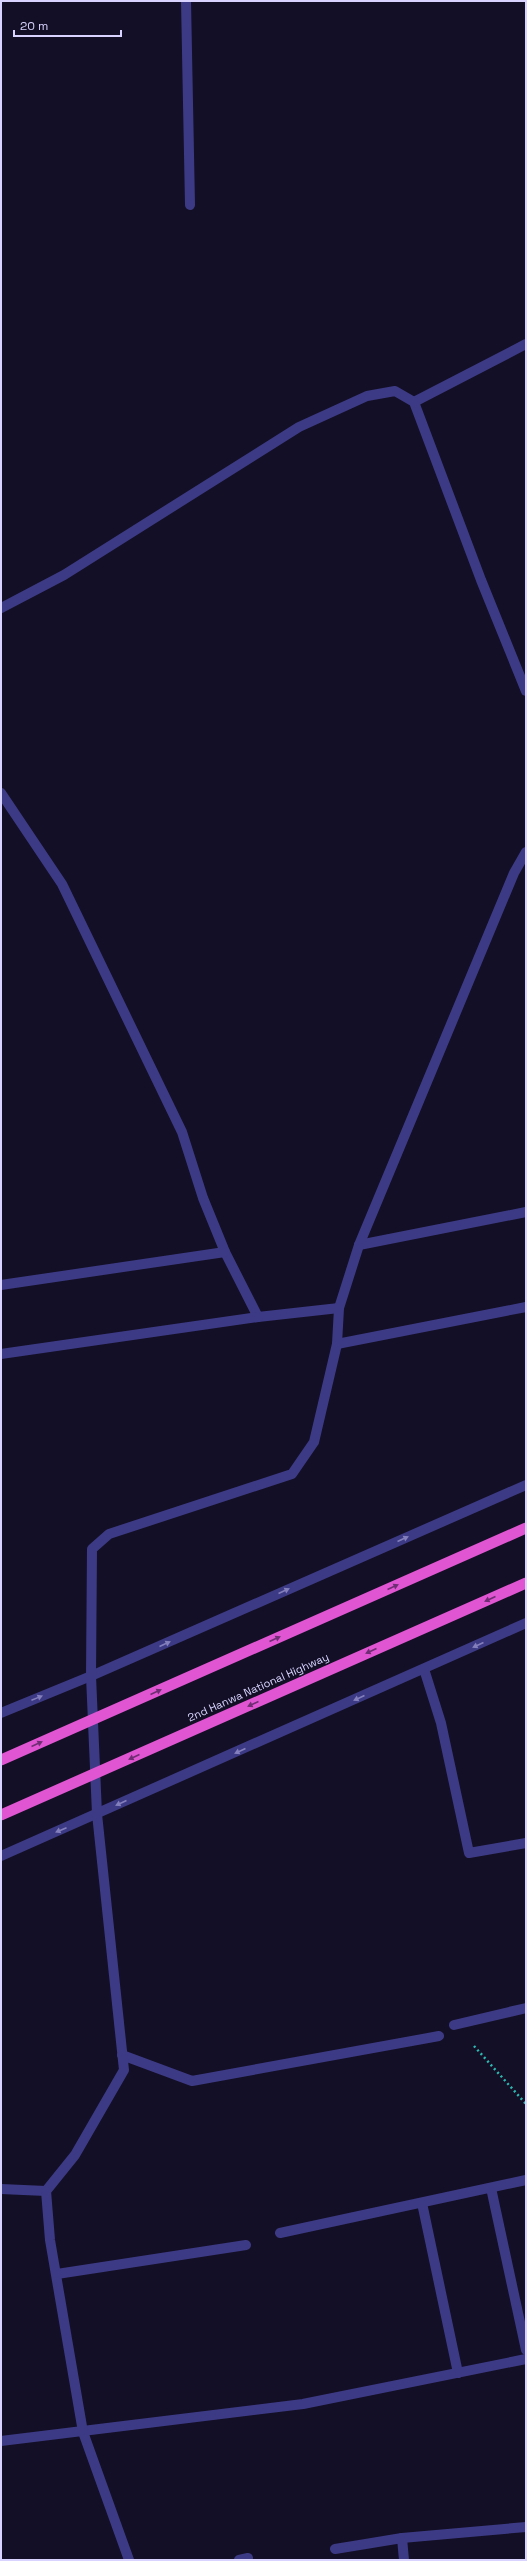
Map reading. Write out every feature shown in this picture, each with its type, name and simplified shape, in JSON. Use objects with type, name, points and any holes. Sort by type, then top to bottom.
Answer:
[{"type":"highway","points":[[1,1760],[526,1528]]},
{"type":"highway","name":"2nd Hanwa National Highway","points":[[1,1815],[526,1583]]},
{"type":"street","points":[[186,1],[190,205]]},
{"type":"street","points":[[414,402],[526,344]]},
{"type":"street","points":[[1,608],[64,575],[299,428],[367,396],[395,391],[414,402],[481,580],[526,691]]},
{"type":"street","points":[[1,793],[62,884],[182,1132],[203,1198],[225,1252],[258,1317]]},
{"type":"street","points":[[129,2560],[83,2432],[50,2240],[46,2191],[75,2155],[124,2070],[97,1814],[91,1676],[92,1549],[109,1534],[292,1474],[314,1442],[337,1344],[339,1308],[359,1244],[514,873],[526,852]]},
{"type":"street","points":[[359,1244],[526,1212]]},
{"type":"street","points":[[1,1284],[225,1252]]},
{"type":"street","points":[[337,1344],[526,1306]]},
{"type":"street","points":[[1,1354],[258,1317],[339,1308]]},
{"type":"street","points":[[1,1712],[91,1676],[526,1485]]},
{"type":"street","points":[[1,1856],[526,1623]]},
{"type":"street","points":[[424,1669],[440,1723],[469,1853],[526,1843]]},
{"type":"street","points":[[454,2025],[526,2008]]},
{"type":"street","points":[[122,2055],[192,2081],[439,2036]]},
{"type":"street","points":[[280,2233],[526,2180]]},
{"type":"street","points":[[491,2188],[526,2350]]},
{"type":"street","points":[[1,2189],[46,2191]]},
{"type":"street","points":[[422,2203],[458,2373]]},
{"type":"street","points":[[57,2274],[246,2245]]},
{"type":"street","points":[[1,2441],[303,2404],[526,2359]]},
{"type":"street","points":[[335,2549],[402,2538],[526,2527]]},
{"type":"street","points":[[402,2538],[404,2560]]},
{"type":"path","points":[[454,2025],[526,2104]]}]
